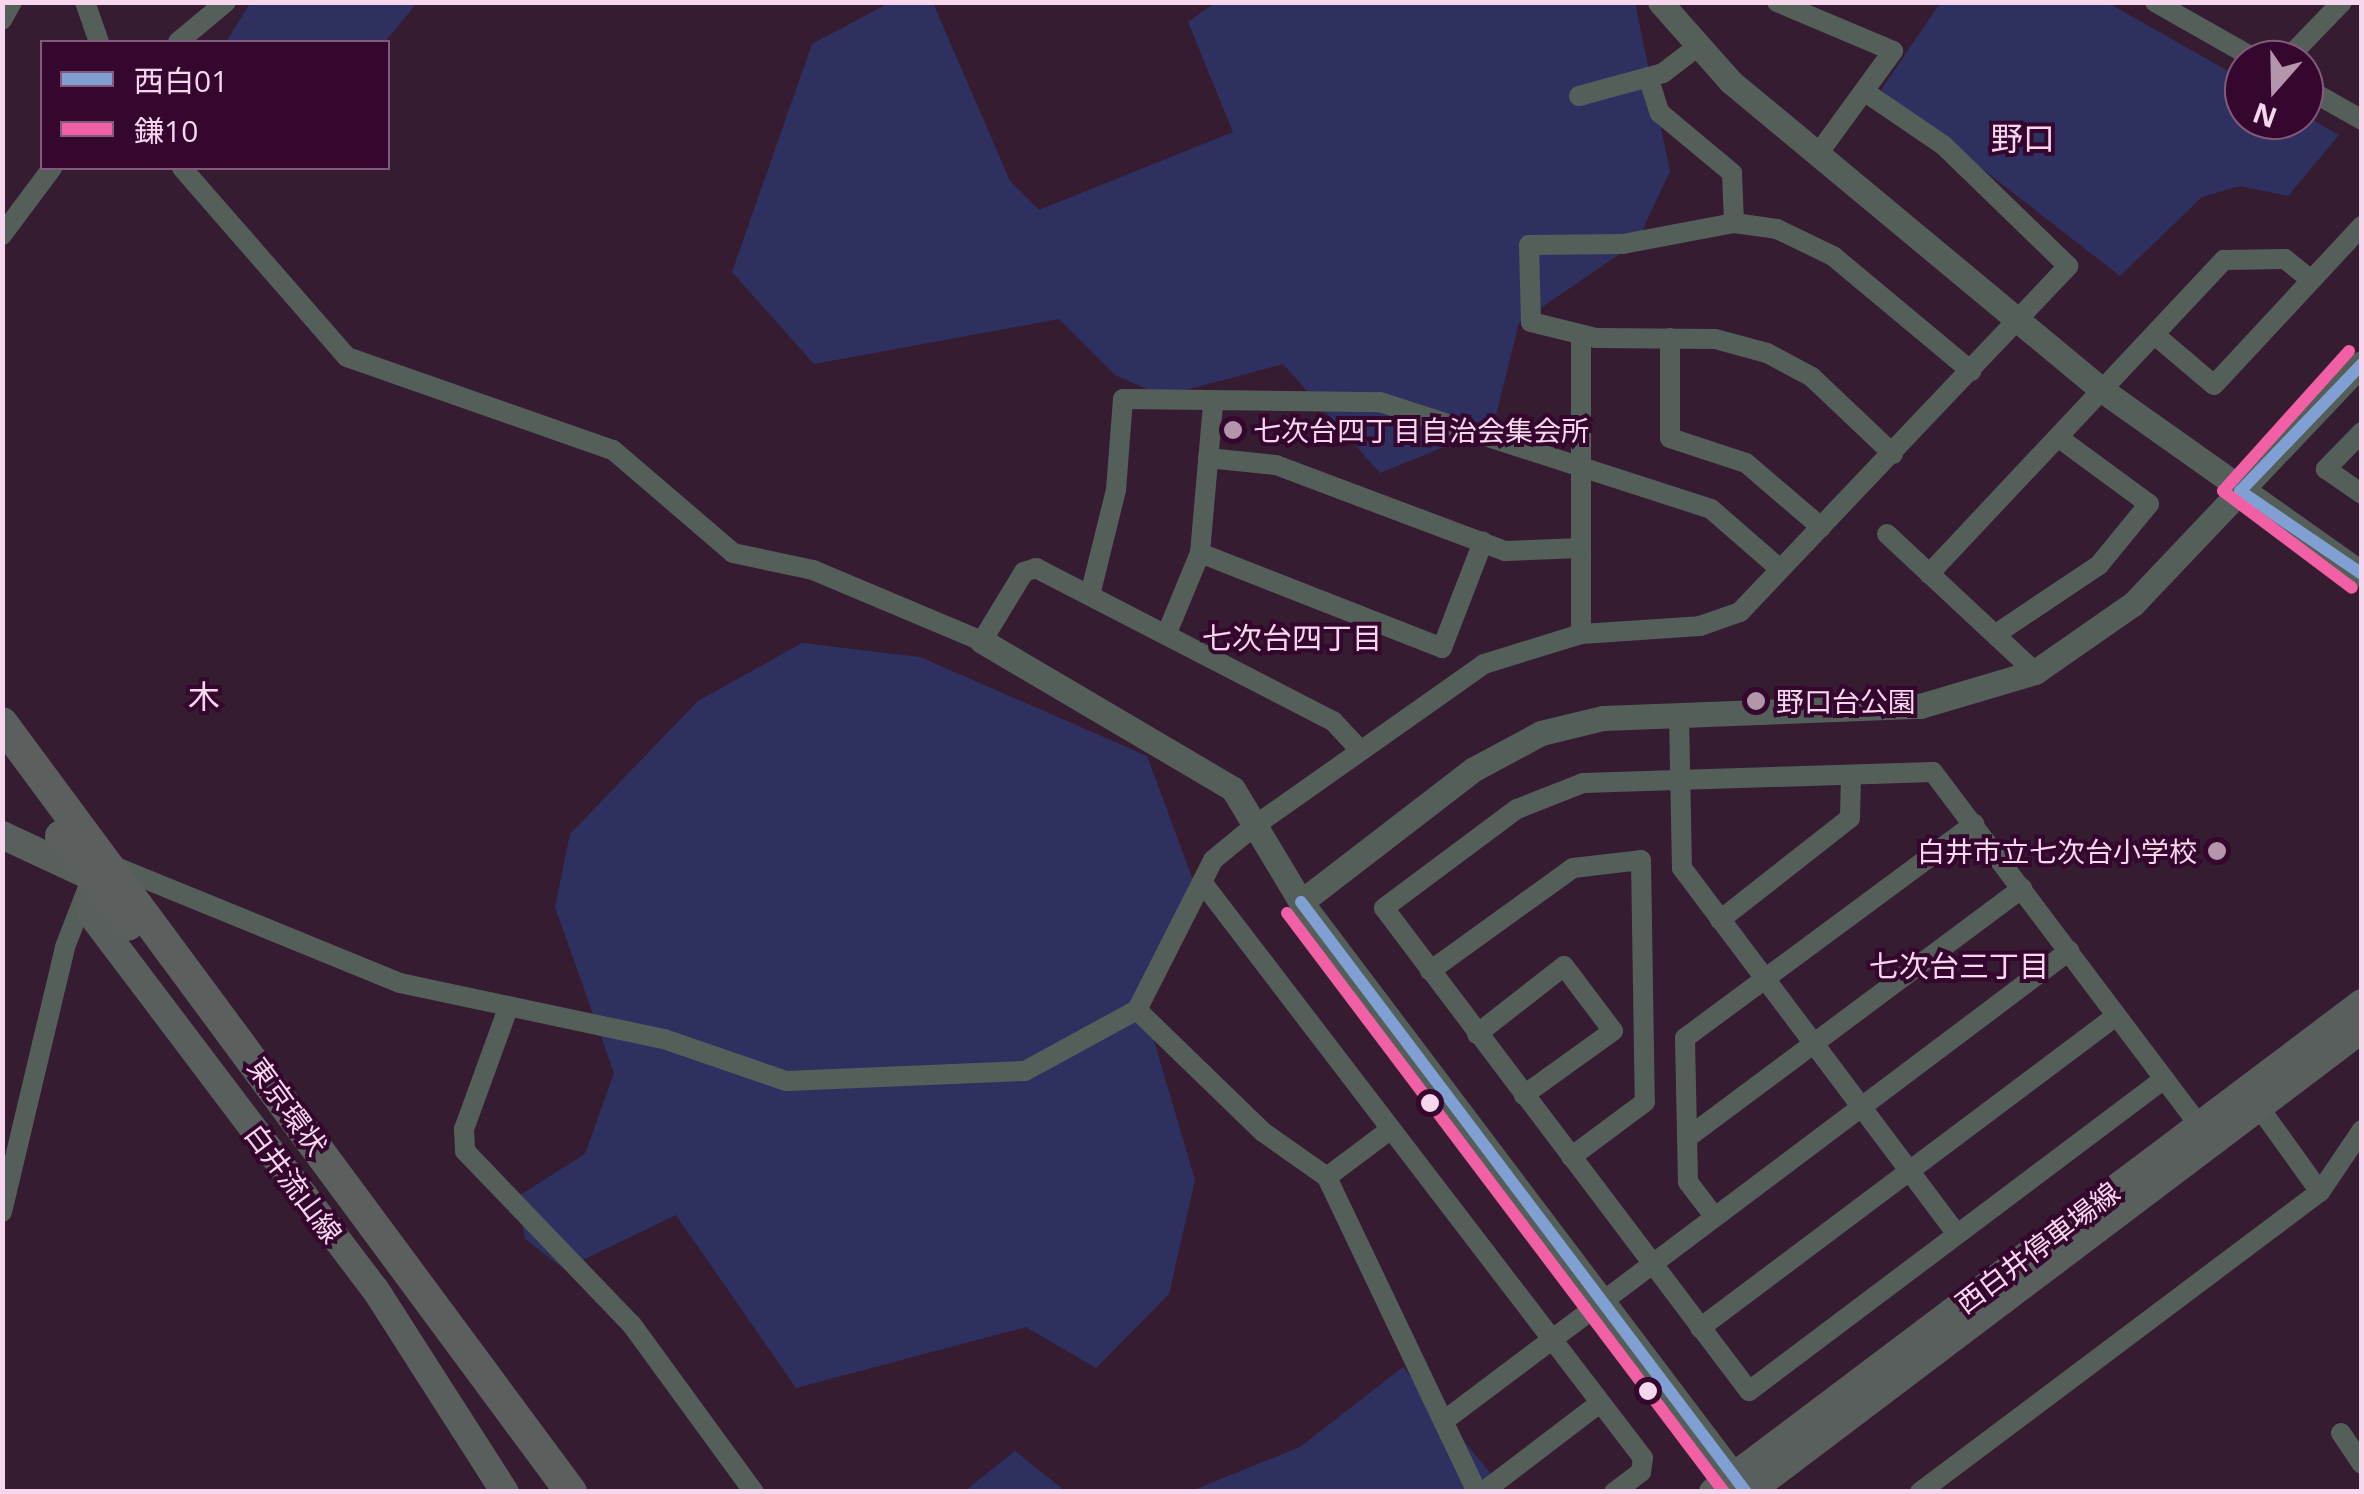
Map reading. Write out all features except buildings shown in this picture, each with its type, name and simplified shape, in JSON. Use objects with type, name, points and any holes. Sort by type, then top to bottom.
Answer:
[{"type":"highway","name":"東京環状","points":[[2,723],[101,871],[547,1492]]},
{"type":"highway","name":"東京環状","points":[[2,758],[101,871],[570,1492]]},
{"type":"main road","points":[[2,835],[101,871]]},
{"type":"main road","name":"白井流山線","points":[[101,871],[91,914],[374,1290],[505,1492]]},
{"type":"main road","name":"西白井停車場線","points":[[1735,1488],[2199,1125],[2362,1003]]},
{"type":"main road","name":"西白井停車場線","points":[[1735,1488],[2362,1028]]},
{"type":"street","points":[[2,20],[12,2]]},
{"type":"street","points":[[85,2],[97,40]]},
{"type":"street","points":[[180,40],[226,2]]},
{"type":"street","points":[[1660,2],[1697,47],[1818,154],[2102,390],[2362,574]]},
{"type":"street","points":[[2156,2],[2224,41]]},
{"type":"street","points":[[2305,40],[2342,2]]},
{"type":"street","points":[[1784,4],[1892,50],[1868,94],[1818,154]]},
{"type":"street","points":[[1579,96],[1648,78],[1697,47]]},
{"type":"street","points":[[1648,78],[1660,114],[1732,173],[1734,223]]},
{"type":"street","points":[[2,1212],[65,947],[101,871],[400,983],[506,1011],[664,1039],[786,1081],[1025,1072],[1137,1010],[1202,882],[1253,827],[1358,748],[1484,664],[1582,634],[1722,623],[1893,454],[2068,266],[1944,145],[1868,94]]},
{"type":"street","points":[[2324,98],[2362,120]]},
{"type":"street","points":[[2,236],[51,170]]},
{"type":"street","points":[[184,170],[347,357],[613,450],[734,553],[813,570],[982,641],[1232,790],[1301,902],[1603,1302],[1735,1488]]},
{"type":"street","points":[[1893,454],[1792,365],[1740,344],[1581,336],[1531,322],[1529,245],[1624,244],[1734,223],[1777,229],[1833,256],[1971,371]]},
{"type":"street","points":[[2155,335],[2214,385],[2362,226]]},
{"type":"street","points":[[1930,574],[2224,260],[2285,258],[2311,280]]},
{"type":"street","points":[[1581,336],[1582,634]]},
{"type":"street","points":[[1670,338],[1670,438],[1746,463],[1820,528]]},
{"type":"street","points":[[1301,902],[1506,750],[1603,718],[1920,706],[2035,672],[2134,604],[2362,363]]},
{"type":"street","points":[[1090,594],[1116,490],[1123,399],[1213,404],[1380,402],[1580,471],[1711,509],[1780,569]]},
{"type":"street","points":[[1167,633],[1200,553],[1213,404]]},
{"type":"street","points":[[2362,432],[2326,469],[2362,494]]},
{"type":"street","points":[[1996,634],[2099,565],[2150,504],[2059,438]]},
{"type":"street","points":[[1208,458],[1276,464],[1505,551],[1581,548]]},
{"type":"street","points":[[1887,534],[2035,672]]},
{"type":"street","points":[[1200,553],[1442,648],[1482,542]]},
{"type":"street","points":[[982,641],[1024,572],[1036,568],[1333,721],[1358,748]]},
{"type":"street","points":[[1679,714],[1682,868],[1957,1234]]},
{"type":"street","points":[[2164,1079],[1749,1390],[1384,908],[1545,794],[1679,777],[1933,772],[2199,1125]]},
{"type":"street","points":[[1720,920],[1850,818],[1851,775]]},
{"type":"street","points":[[1714,1216],[1688,1182],[1684,1038],[1974,824]]},
{"type":"street","points":[[1430,971],[1572,868],[1641,860],[1645,1102],[1571,1158]]},
{"type":"street","points":[[1202,882],[1642,1458],[1641,1472],[1614,1492]]},
{"type":"street","points":[[1687,1138],[2022,888]]},
{"type":"street","points":[[1445,1420],[2069,951]]},
{"type":"street","points":[[1478,1034],[1564,966],[1614,1030],[1524,1096]]},
{"type":"street","points":[[1137,1010],[1263,1132],[1327,1177],[1480,1492],[1600,1403]]},
{"type":"street","points":[[506,1011],[464,1128],[466,1151],[632,1325],[754,1492]]},
{"type":"street","points":[[1700,1328],[2116,1016]]},
{"type":"street","points":[[2259,1107],[2320,1192]]},
{"type":"street","points":[[1327,1177],[1391,1130]]},
{"type":"street","points":[[1920,1492],[2320,1192],[2362,1130]]},
{"type":"street","points":[[2341,1433],[2362,1464]]},
{"type":"shaded area","points":[[251,2],[417,2],[387,40],[227,40]]},
{"type":"shaded area","points":[[889,3],[933,3],[1010,181],[1039,210],[1233,132],[1188,22],[1215,3],[1635,3],[1670,171],[1637,242],[1519,323],[1493,427],[1380,473],[1283,364],[1163,396],[1115,375],[1059,319],[814,364],[732,272],[812,44]]},
{"type":"shaded area","points":[[1940,3],[2108,3],[2224,69],[2224,140],[2324,140],[2324,126],[2339,135],[2288,196],[2240,186],[2202,197],[2120,276],[1881,90]]},
{"type":"shaded area","points":[[802,643],[920,657],[1147,756],[1196,888],[1142,1000],[1195,1180],[1169,1294],[1096,1368],[1026,1327],[796,1388],[676,1215],[564,1269],[525,1239],[517,1197],[585,1154],[614,1073],[555,907],[570,834],[698,701]]},
{"type":"shaded area","points":[[1403,1367],[1505,1491],[1189,1492],[1300,1447]]},
{"type":"shaded area","points":[[1015,1451],[1065,1491],[965,1491]]},
{"type":"transit line","name":"鎌10","points":[[2349,351],[2223,491],[2352,588]]},
{"type":"transit line","name":"西白01","points":[[2362,364],[2240,491],[2362,574]]},
{"type":"transit line","name":"西白01","points":[[1301,902],[1746,1492]]},
{"type":"transit line","name":"鎌10","points":[[1287,913],[1724,1492]]},
{"type":"place","name":"七次台四丁目自治会集会所","points":[[1233,430]]},
{"type":"place","name":"野口台公園","points":[[1756,701]]},
{"type":"place","name":"白井市立七次台小学校","points":[[2217,851]]},
{"type":"district","name":"野口","points":[[2023,138]]},
{"type":"district","name":"七次台四丁目","points":[[1292,638]]},
{"type":"district","name":"木","points":[[204,696]]},
{"type":"district","name":"七次台三丁目","points":[[1959,966]]}]
